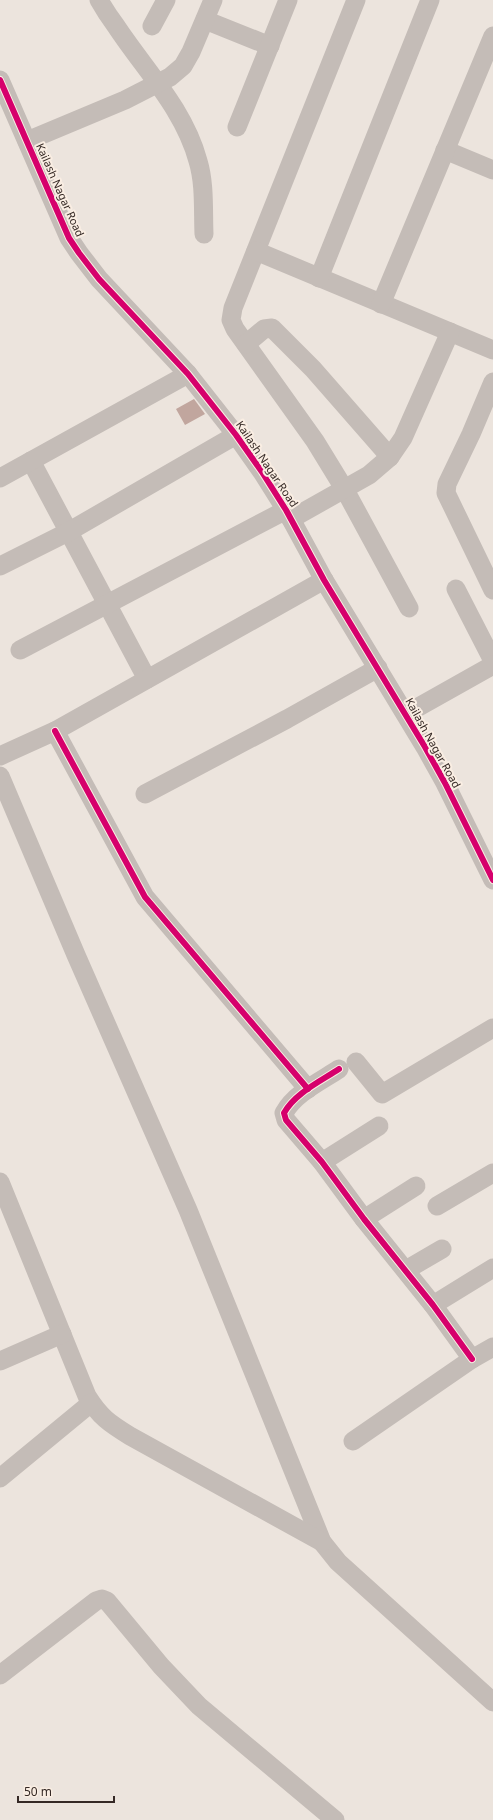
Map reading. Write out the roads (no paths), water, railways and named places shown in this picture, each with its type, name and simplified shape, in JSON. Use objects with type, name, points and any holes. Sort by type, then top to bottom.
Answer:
[{"type":"street","points":[[100,0],[124,38],[159,84],[181,119],[192,141],[199,162],[202,184],[204,234]]},
{"type":"street","points":[[152,26],[166,0]]},
{"type":"street","points":[[27,141],[126,100],[159,84],[183,66],[191,52],[213,0]]},
{"type":"street","points":[[237,127],[288,0]]},
{"type":"street","points":[[356,0],[233,308],[231,320],[235,329],[315,440],[345,490],[409,608]]},
{"type":"street","points":[[319,278],[430,0]]},
{"type":"street","points":[[205,20],[270,46]]},
{"type":"street","points":[[381,304],[493,36]]},
{"type":"street","name":"Kailash Nagar Road","points":[[0,80],[59,218],[78,253],[99,279],[188,374],[236,435],[289,515],[324,580],[406,714],[445,783],[493,880]]},
{"type":"street","points":[[445,150],[493,170]]},
{"type":"street","points":[[256,251],[493,350]]},
{"type":"street","points":[[246,344],[264,329],[268,327],[272,328],[312,369],[390,457]]},
{"type":"street","points":[[20,650],[289,515],[345,490],[370,475],[390,457],[403,438],[450,332]]},
{"type":"street","points":[[0,478],[188,374]]},
{"type":"street","points":[[493,382],[471,434],[447,484],[446,493],[493,590]]},
{"type":"street","points":[[0,566],[68,532],[236,435]]},
{"type":"street","points":[[31,461],[147,679]]},
{"type":"street","points":[[0,756],[55,731],[324,580]]},
{"type":"street","points":[[456,589],[493,661]]},
{"type":"street","points":[[406,714],[493,665]]},
{"type":"street","points":[[145,794],[287,719],[378,668]]},
{"type":"street","points":[[55,731],[145,897],[308,1089]]},
{"type":"street","points":[[0,776],[76,955],[188,1210],[322,1542],[338,1562],[493,1702]]},
{"type":"street","points":[[472,1359],[433,1305],[364,1219],[322,1162],[286,1120],[284,1112],[288,1105],[308,1089],[348,1065],[382,1094],[493,1028]]},
{"type":"street","points":[[322,1162],[379,1126]]},
{"type":"street","points":[[438,1206],[493,1174]]},
{"type":"street","points":[[0,1182],[6,1212],[62,1334],[91,1403],[96,1411],[109,1423],[322,1542]]},
{"type":"street","points":[[364,1219],[416,1186]]},
{"type":"street","points":[[406,1270],[442,1249]]},
{"type":"street","points":[[433,1305],[493,1268]]},
{"type":"street","points":[[0,1361],[62,1334]]},
{"type":"street","points":[[353,1442],[472,1359],[493,1347]]},
{"type":"street","points":[[0,1478],[91,1403]]},
{"type":"street","points":[[0,1675],[96,1601],[102,1599],[106,1601],[161,1666],[189,1696],[334,1820]]}]
